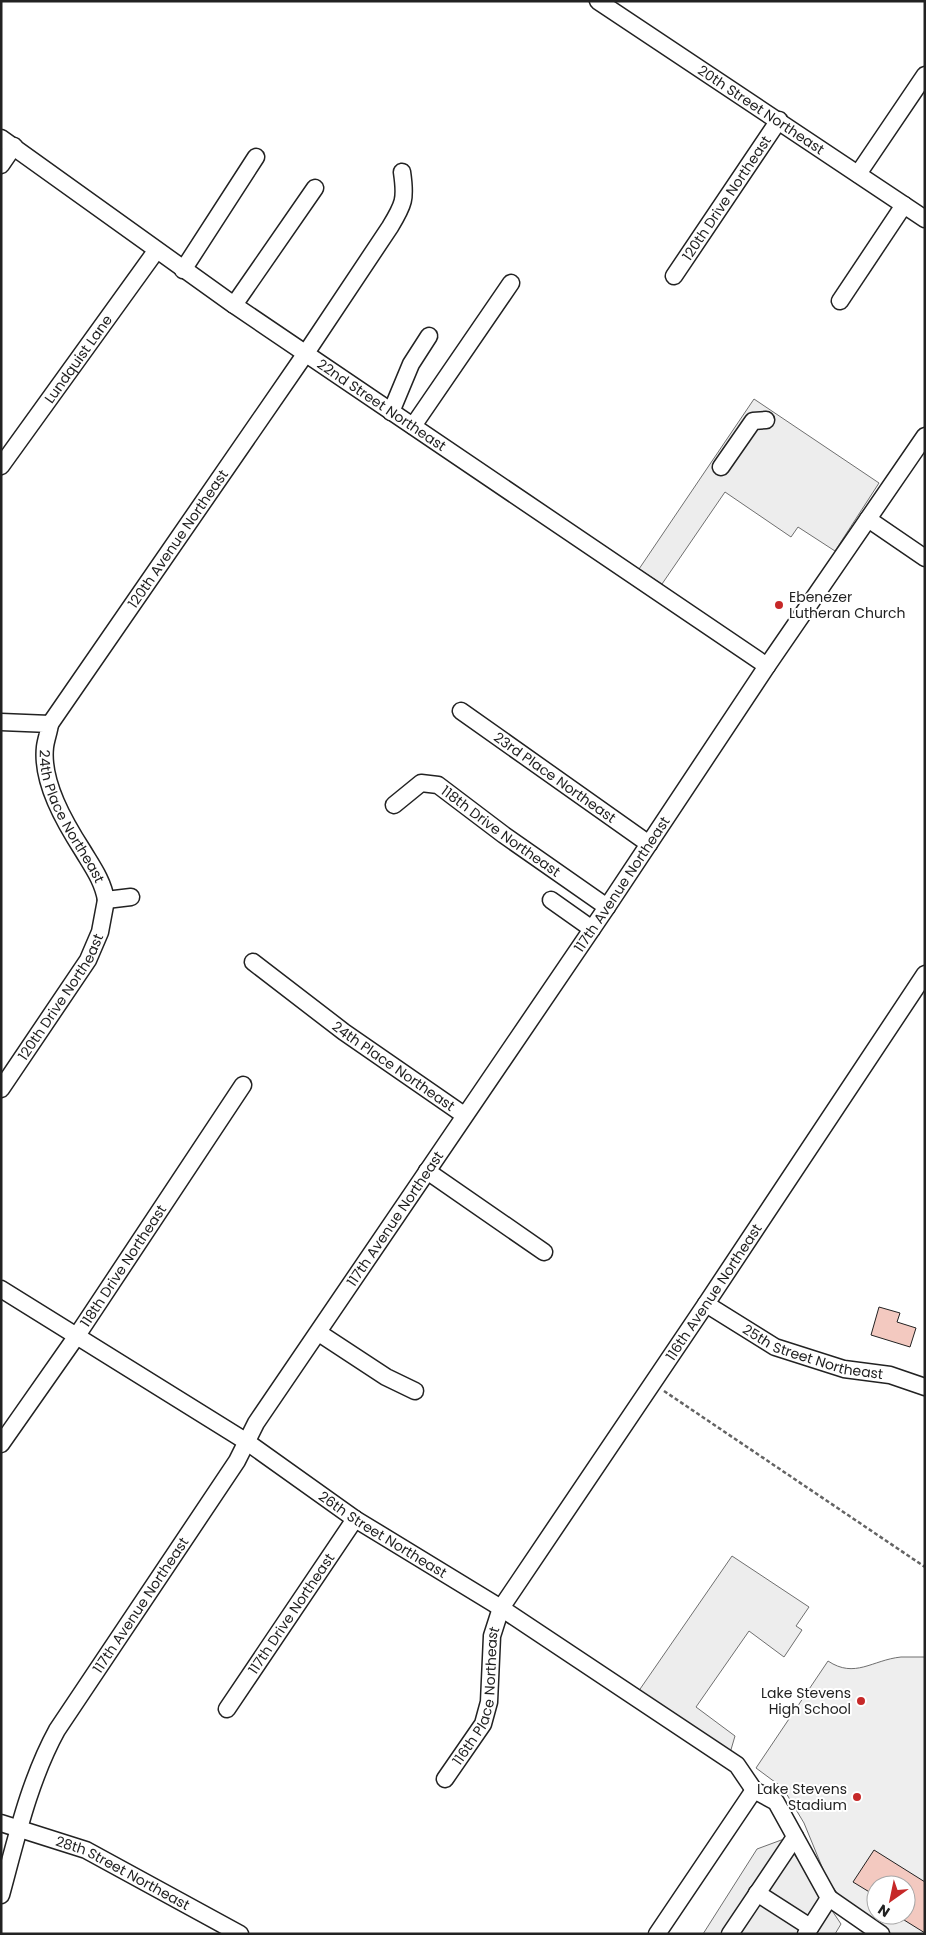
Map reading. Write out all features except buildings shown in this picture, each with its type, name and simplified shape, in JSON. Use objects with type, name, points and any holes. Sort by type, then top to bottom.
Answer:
[{"type":"street","name":"20th Street Northeast","points":[[598,1],[925,219]]},
{"type":"street","points":[[858,174],[925,75]]},
{"type":"street","name":"120th Drive Northeast","points":[[674,276],[779,120]]},
{"type":"street","points":[[1,165],[8,142]]},
{"type":"street","name":"22nd Street Northeast","points":[[8,142],[183,270],[391,412],[647,580],[767,666]]},
{"type":"street","points":[[183,270],[256,157]]},
{"type":"street","name":"120th Avenue Northeast","points":[[50,724],[306,353],[403,205],[405,189],[402,172]]},
{"type":"street","points":[[234,305],[315,188]]},
{"type":"street","points":[[840,301],[904,205]]},
{"type":"street","name":"Lundquist Lane","points":[[1,466],[156,251]]},
{"type":"street","points":[[413,426],[511,283]]},
{"type":"street","points":[[391,412],[411,364],[429,336]]},
{"type":"street","points":[[721,467],[753,421],[766,420]]},
{"type":"street","name":"117th Avenue Northeast","points":[[1,1895],[19,1828],[45,1751],[57,1730],[237,1461],[256,1423],[319,1333],[649,844],[767,666],[842,548],[863,520],[877,496],[925,436]]},
{"type":"street","points":[[863,520],[925,558]]},
{"type":"street","name":"23rd Place Northeast","points":[[460,711],[649,844]]},
{"type":"street","points":[[1,722],[50,724]]},
{"type":"street","name":"24th Place Northeast","points":[[50,724],[44,748],[48,779],[63,819],[97,874],[106,900],[131,896]]},
{"type":"street","name":"118th Drive Northeast","points":[[394,805],[421,784],[438,785],[504,835],[607,906]]},
{"type":"street","name":"120th Drive Northeast","points":[[1,1089],[88,960],[100,932],[106,900]]},
{"type":"street","points":[[550,900],[592,929]]},
{"type":"street","name":"24th Place Northeast","points":[[253,962],[344,1032],[464,1116]]},
{"type":"street","name":"116th Avenue Northeast","points":[[501,1608],[925,974]]},
{"type":"street","name":"118th Drive Northeast","points":[[1,1444],[76,1337],[243,1085]]},
{"type":"street","points":[[427,1171],[544,1252]]},
{"type":"street","name":"26th Street Northeast","points":[[1,1289],[247,1442],[356,1519],[501,1608],[737,1766],[754,1790]]},
{"type":"street","name":"25th Street Northeast","points":[[706,1304],[775,1347],[844,1369],[890,1374],[925,1387]]},
{"type":"street","points":[[319,1333],[386,1377],[414,1391]]},
{"type":"street","name":"117th Drive Northeast","points":[[227,1709],[356,1519]]},
{"type":"street","name":"116th Place Northeast","points":[[445,1779],[483,1724],[489,1702],[492,1636],[501,1608]]},
{"type":"street","points":[[658,1934],[754,1790],[776,1802],[829,1898],[881,1934]]},
{"type":"street","name":"28th Street Northeast","points":[[1,1824],[86,1850],[240,1934]]},
{"type":"street","points":[[738,1931],[757,1893],[795,1837]]},
{"type":"street","points":[[757,1893],[808,1930],[829,1898]]},
{"type":"path","points":[[652,1383],[925,1567]]},
{"type":"shaded area","name":"Ebenezer Lutheran Church","points":[[754,399],[879,483],[835,551],[798,527],[791,537],[725,492],[662,584],[639,569]]},
{"type":"shaded area","points":[[732,1556],[809,1607],[796,1626],[802,1630],[784,1657],[749,1631],[696,1707],[735,1736],[730,1753],[638,1692]]},
{"type":"shaded area","name":"Lake Stevens Stadium","points":[[901,1657],[925,1657],[925,1934],[891,1934],[879,1925],[916,1925],[916,1875],[866,1875],[866,1916],[840,1897],[827,1879],[804,1823],[783,1788],[756,1768],[828,1661],[847,1668],[864,1667]]},
{"type":"shaded area","points":[[784,1839],[841,1924],[835,1934],[703,1934],[757,1849]]},
{"type":"place","name":"Ebenezer Lutheran Church","points":[[779,605]]},
{"type":"place","name":"Lake Stevens High School","points":[[861,1701]]},
{"type":"place","name":"Lake Stevens Stadium","points":[[857,1797]]}]
